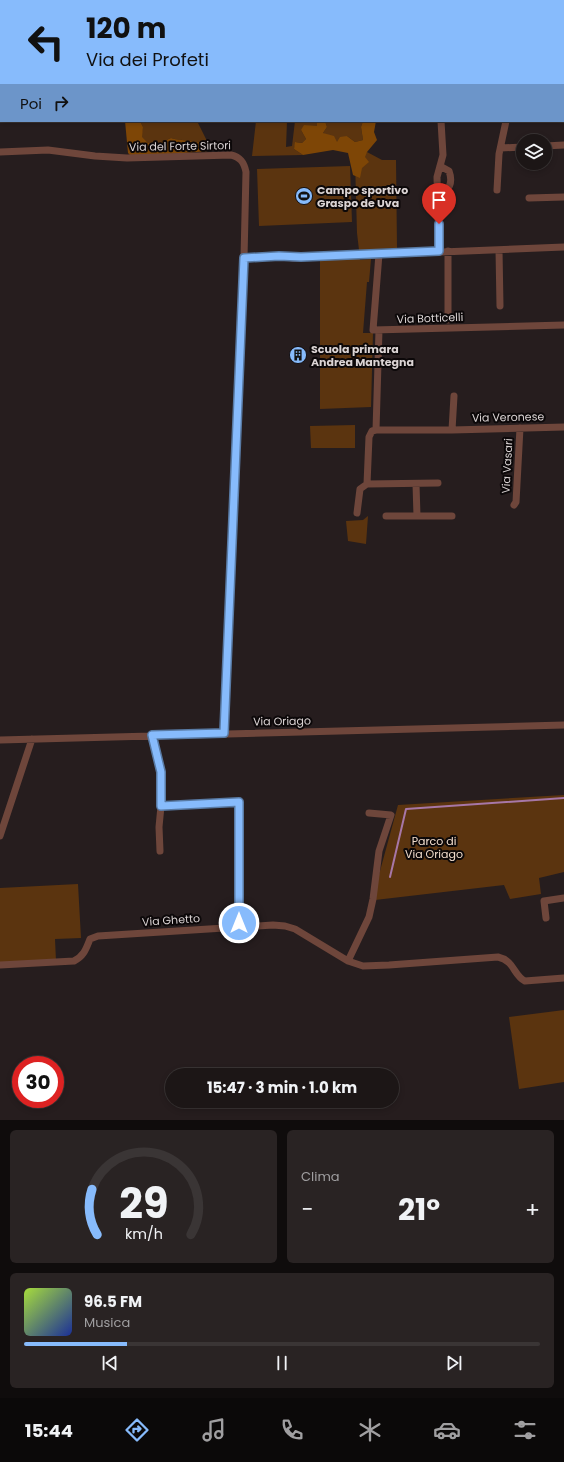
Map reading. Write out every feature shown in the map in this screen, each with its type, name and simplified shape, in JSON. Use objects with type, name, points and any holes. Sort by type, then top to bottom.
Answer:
[{"type":"street","points":[[439,251],[438,177],[443,155],[441,122]]},
{"type":"street","points":[[497,190],[499,154],[506,122]]},
{"type":"street","points":[[552,146],[564,145]]},
{"type":"street","points":[[501,148],[516,147]]},
{"type":"street","name":"Via del Forte Sirtori","points":[[0,152],[48,150],[127,158],[226,155],[236,156],[243,163],[246,172],[244,258],[224,733]]},
{"type":"street","points":[[438,193],[442,193],[447,189],[452,180],[449,171],[440,166]]},
{"type":"street","points":[[529,198],[564,197]]},
{"type":"street","points":[[244,258],[279,256],[293,258],[564,247]]},
{"type":"street","points":[[499,250],[500,306]]},
{"type":"street","points":[[448,251],[448,320]]},
{"type":"street","points":[[368,484],[369,437],[372,431],[376,430],[379,330],[373,330],[379,254]]},
{"type":"street","name":"Via Botticelli","points":[[379,330],[564,325]]},
{"type":"street","points":[[452,430],[454,396]]},
{"type":"street","name":"Via Veronese","points":[[376,430],[452,430],[564,427]]},
{"type":"street","name":"Via Vasari","points":[[514,505],[516,502],[520,428]]},
{"type":"street","points":[[357,513],[360,489],[368,484],[438,483]]},
{"type":"street","points":[[416,484],[417,516]]},
{"type":"street","points":[[386,516],[452,516]]},
{"type":"street","name":"Via Oriago","points":[[0,740],[564,725]]},
{"type":"street","points":[[152,735],[161,772],[161,806],[159,827],[160,850]]},
{"type":"street","points":[[0,836],[32,739]]},
{"type":"street","points":[[161,806],[239,802],[240,927]]},
{"type":"street","points":[[348,961],[369,917],[373,899],[379,851],[391,815],[369,813]]},
{"type":"street","points":[[546,918],[544,901],[564,898]]},
{"type":"street","name":"Via Ghetto","points":[[0,965],[74,961],[80,958],[85,952],[90,939],[98,936],[274,925],[290,927],[348,961],[363,966],[498,958],[508,961],[520,978],[525,981],[564,978]]},
{"type":"green space","points":[[140,122],[198,122],[208,143],[202,140],[196,143],[171,138],[160,143],[148,143],[141,137],[143,127]]},
{"type":"green space","points":[[256,122],[287,122],[286,147],[292,146],[295,122],[317,122],[317,126],[301,130],[306,139],[302,143],[296,142],[294,149],[303,155],[252,156]]},
{"type":"green space","points":[[325,122],[363,122],[361,127],[363,140],[355,142],[347,136],[337,143],[323,133],[327,127]]},
{"type":"green space","points":[[367,152],[382,160],[396,160],[397,248],[359,250],[357,233],[355,161]]},
{"type":"green space","name":"Campo sportivo Graspo de Uva","points":[[350,166],[352,222],[259,226],[257,169]]},
{"type":"green space","points":[[359,256],[360,260],[371,259],[369,282],[367,282],[363,333],[373,333],[371,407],[320,409],[320,258]]},
{"type":"green space","points":[[355,425],[355,448],[311,448],[310,426]]},
{"type":"green space","points":[[368,516],[366,544],[348,541],[346,521],[363,520]]},
{"type":"green space","name":"Parco di Via Oriago","points":[[564,795],[564,872],[539,878],[541,894],[510,899],[504,885],[375,900],[377,882],[398,805]]},
{"type":"green space","points":[[78,884],[81,938],[55,939],[56,961],[0,964],[0,888]]},
{"type":"green space","points":[[564,1010],[564,1082],[519,1089],[509,1017]]},
{"type":"shaded area","points":[[125,122],[140,122],[143,127],[142,137],[148,143],[160,143],[171,138],[196,143],[202,140],[208,143],[211,149],[209,151],[132,157],[128,153]]},
{"type":"shaded area","points":[[317,122],[325,122],[327,127],[323,133],[334,136],[337,142],[340,137],[347,136],[355,142],[363,140],[361,127],[363,122],[376,122],[374,132],[377,140],[367,152],[365,157],[369,162],[362,168],[360,178],[353,175],[348,153],[333,150],[303,155],[294,149],[295,142],[302,143],[306,139],[301,130],[304,125],[317,126]]},
{"type":"waterway","points":[[390,877],[406,809],[564,798]]},
{"type":"place","name":"Campo sportivo Graspo de Uva","points":[[304,196]]},
{"type":"place","name":"Scuola primara Andrea Mantegna","points":[[298,355]]},
{"type":"route","points":[[239,923],[239,802],[161,806],[161,772],[152,735],[224,733],[244,258],[279,256],[288,256],[293,258],[439,251],[439,224]]}]
